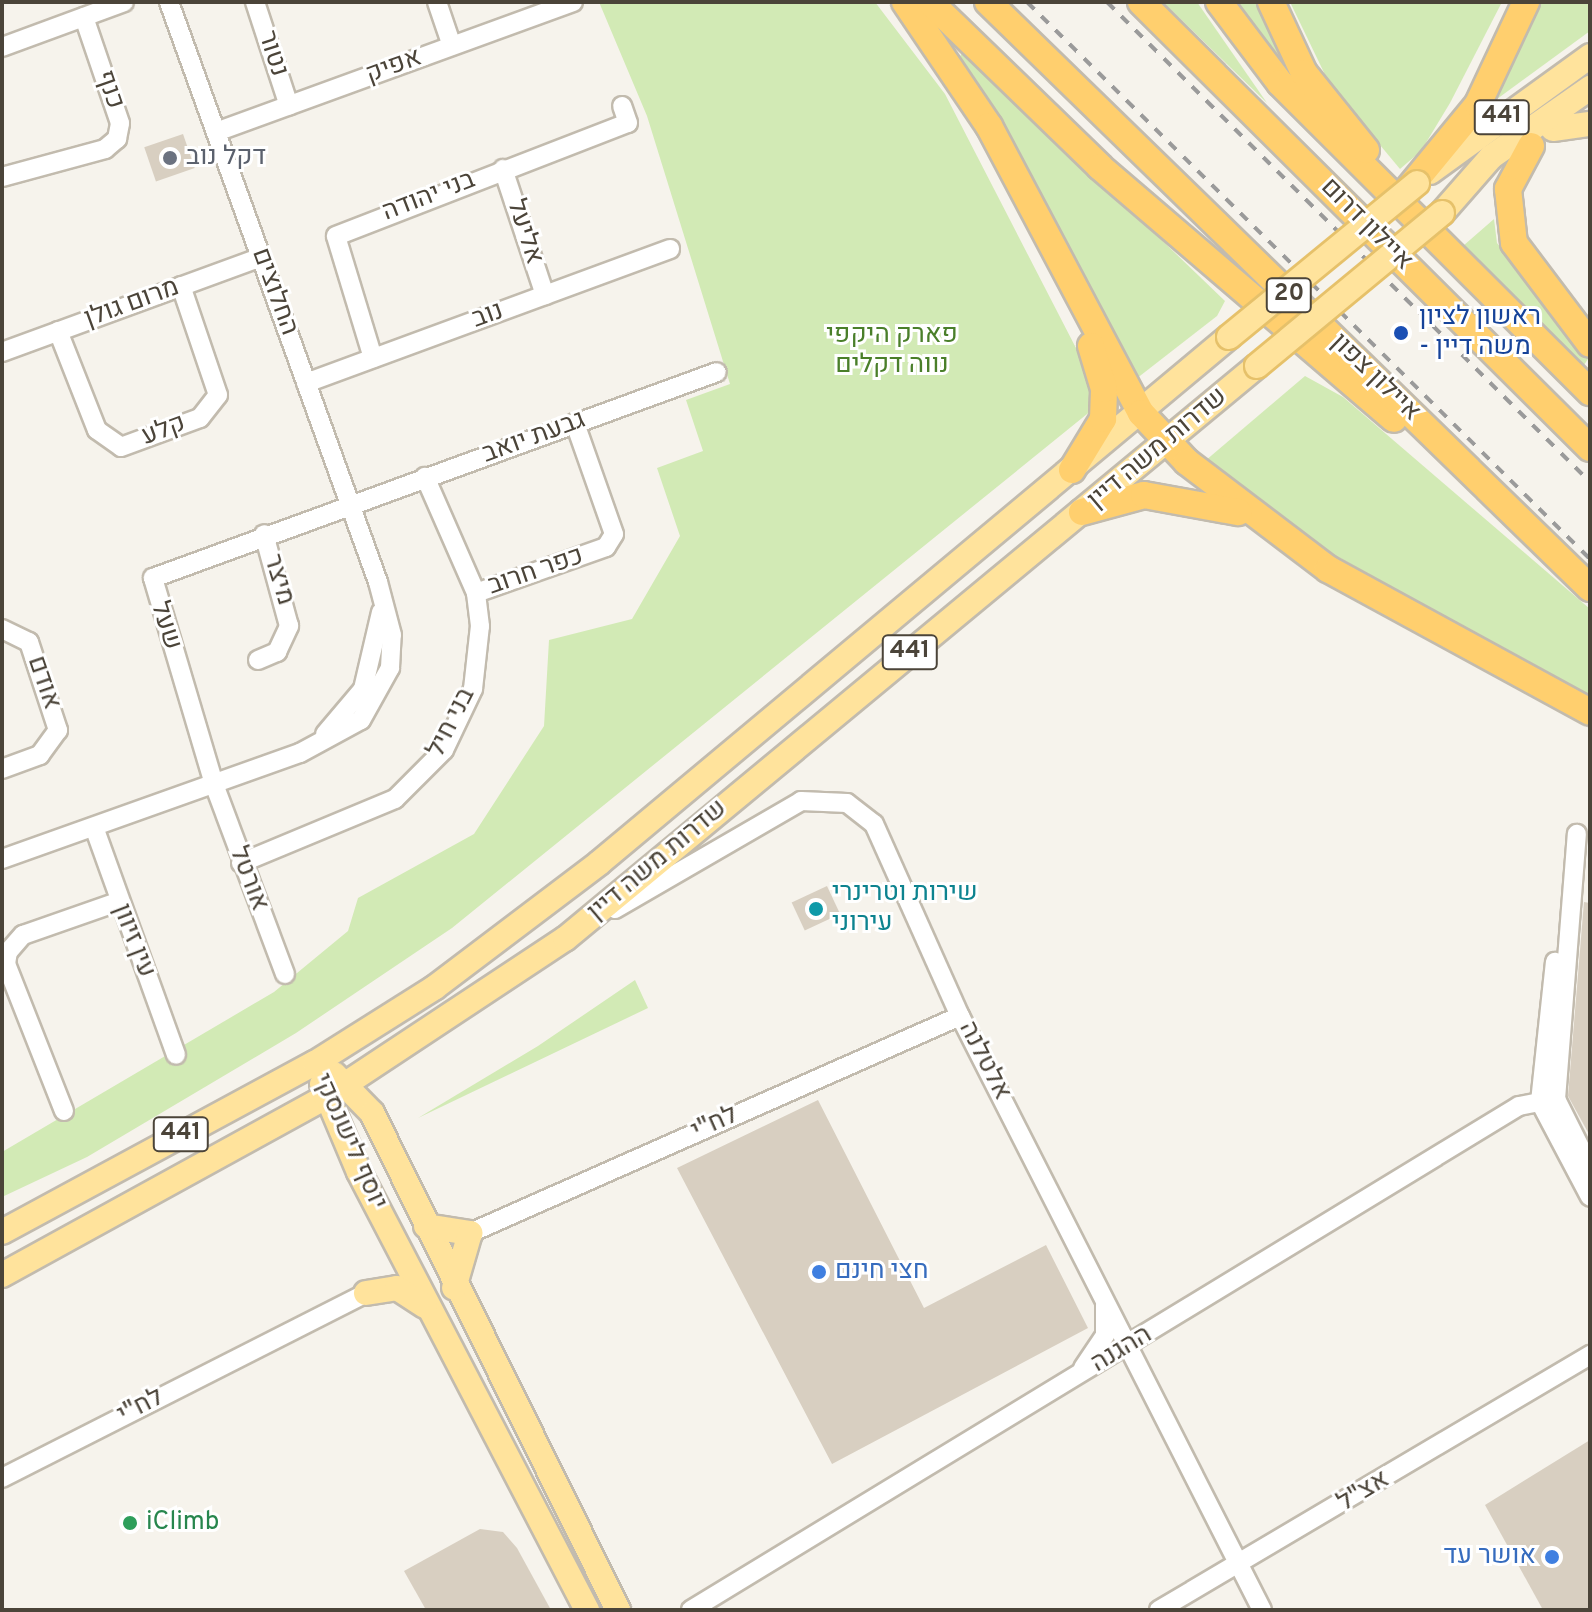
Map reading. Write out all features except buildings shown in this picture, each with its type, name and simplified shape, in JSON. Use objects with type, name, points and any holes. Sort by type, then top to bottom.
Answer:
[{"type":"highway","points":[[905,2],[989,126],[1141,413],[1168,442],[1246,514],[1328,569],[1590,712]]},
{"type":"highway","points":[[930,2],[1207,262],[1555,553]]},
{"type":"highway","name":"איילון צפון","points":[[988,2],[1590,588]]},
{"type":"highway","name":"איילון דרום","points":[[1141,2],[1590,448]]},
{"type":"highway","points":[[1219,2],[1280,83],[1590,392]]},
{"type":"highway","points":[[1271,2],[1315,89],[1464,265]]},
{"type":"highway","points":[[1412,186],[1481,99],[1526,2]]},
{"type":"highway","points":[[1531,146],[1508,189],[1514,243],[1590,344]]},
{"type":"highway","points":[[1067,271],[1106,404],[1072,470]]},
{"type":"highway","points":[[1082,512],[1144,495],[1246,514]]},
{"type":"main road","name":"441","points":[[1412,186],[1590,56]]},
{"type":"main road","name":"441","points":[[1442,213],[1491,157],[1590,88]]},
{"type":"main road","name":"441","points":[[1442,213],[1553,129],[1590,105]]},
{"type":"main road","points":[[1553,129],[1590,124]]},
{"type":"main road","name":"שדרות משה דיין","points":[[2,1232],[315,1063],[434,988],[599,863],[1412,186]]},
{"type":"main road","name":"שדרות משה דיין","points":[[2,1275],[326,1097],[565,939],[1442,213]]},
{"type":"main road","name":"יוסף לישנסקי","points":[[315,1063],[348,1082],[372,1113],[454,1288],[619,1607]]},
{"type":"main road","name":"יוסף לישנסקי","points":[[315,1063],[326,1097],[394,1241],[587,1610]]},
{"type":"main road","points":[[426,1226],[470,1233],[454,1288]]},
{"type":"main road","points":[[366,1293],[383,1278],[394,1241]]},
{"type":"main road","points":[[366,1293],[397,1288],[429,1308]]},
{"type":"street","points":[[2,47],[124,2]]},
{"type":"street","name":"החלוצים","points":[[2,859],[300,753],[363,689],[380,635],[378,582],[169,2]]},
{"type":"street","name":"נטור","points":[[255,2],[289,106]]},
{"type":"street","points":[[437,2],[452,46]]},
{"type":"street","name":"אפיק","points":[[216,132],[573,2]]},
{"type":"street","name":"כנף","points":[[2,177],[105,149],[117,139],[120,123],[84,17]]},
{"type":"street","name":"בני יהודה","points":[[373,358],[336,236],[628,123],[622,106]]},
{"type":"street","name":"אליעל","points":[[503,169],[545,295]]},
{"type":"street","name":"נוב","points":[[306,383],[670,249]]},
{"type":"street","name":"מרום גולן","points":[[2,352],[261,257]]},
{"type":"street","name":"קלע","points":[[58,331],[97,430],[107,443],[134,442],[200,418],[218,395],[181,286]]},
{"type":"street","name":"גבעת יואב","points":[[350,504],[717,372]]},
{"type":"street","name":"כפר חרוב","points":[[476,593],[606,547],[614,534],[575,423]]},
{"type":"street","name":"בני חיל","points":[[241,863],[395,799],[444,750],[473,689],[476,593],[425,477]]},
{"type":"street","name":"שעל","points":[[214,784],[152,586],[159,573],[350,504]]},
{"type":"street","name":"מיצר","points":[[258,660],[277,652],[289,626],[264,534]]},
{"type":"street","name":"אודם","points":[[2,629],[29,642],[58,730],[40,755],[2,769]]},
{"type":"street","name":"אורטל","points":[[214,784],[285,974]]},
{"type":"street","name":"אלטלנה","points":[[565,939],[801,801],[826,799],[861,812],[884,838],[960,1016],[1131,1344],[1262,1610]]},
{"type":"street","name":"עין זיוון","points":[[94,827],[117,902],[176,1055]]},
{"type":"street","points":[[1577,834],[1548,1100],[1590,1197]]},
{"type":"street","points":[[64,1111],[6,964],[8,952],[23,935],[117,902]]},
{"type":"street","name":"לח\"י","points":[[470,1233],[960,1016]]},
{"type":"street","points":[[1548,1100],[1590,1167]]},
{"type":"street","name":"ההגנה","points":[[691,1610],[1519,1106],[1548,1100]]},
{"type":"street","points":[[1073,1380],[1105,1335],[1103,1291]]},
{"type":"street","name":"לח\"י","points":[[2,1478],[366,1293]]},
{"type":"street","name":"אצ\"ל","points":[[1159,1610],[1240,1566],[1590,1355]]},
{"type":"street","name":"אצ\"ל","points":[[1567,1371],[1590,1362]]},
{"type":"green space","name":"פארק היקפי נווה דקלים","points":[[599,2],[875,2],[945,94],[1093,381],[1092,410],[452,928],[296,1033],[87,1157],[2,1197],[2,1152],[274,992],[348,931],[358,898],[474,834],[544,726],[549,640],[632,619],[680,536],[657,468],[703,451],[686,400],[730,384],[647,116]]},
{"type":"green space","points":[[1163,2],[1197,2],[1267,103]]},
{"type":"green space","points":[[1236,2],[1257,2],[1313,102],[1285,74]]},
{"type":"green space","points":[[1290,2],[1502,2],[1450,103],[1421,151],[1400,169],[1330,85]]},
{"type":"green space","points":[[1539,2],[1590,2],[1590,31],[1497,99]]},
{"type":"green space","points":[[964,50],[1225,301],[1217,316],[1136,379],[959,58]]},
{"type":"green space","points":[[1494,219],[1497,243],[1588,359],[1580,371],[1463,246]]},
{"type":"green space","points":[[1305,376],[1343,397],[1590,609],[1590,699],[1285,527],[1205,461]]},
{"type":"green space","points":[[635,980],[648,1008],[418,1118],[538,1046]]},
{"type":"railway","points":[[1027,2],[1590,559]]},
{"type":"railway","points":[[1107,2],[1590,482]]},
{"type":"place","name":"דקל נוב","points":[[170,158]]},
{"type":"place","name":"ראשון לציון - משה דיין","points":[[1401,333]]},
{"type":"place","name":"שירות וטרינרי עירוני","points":[[816,909]]},
{"type":"place","name":"חצי חינם","points":[[819,1272]]},
{"type":"place","name":"iClimb","points":[[130,1523]]},
{"type":"place","name":"אושר עד","points":[[1552,1557]]}]
